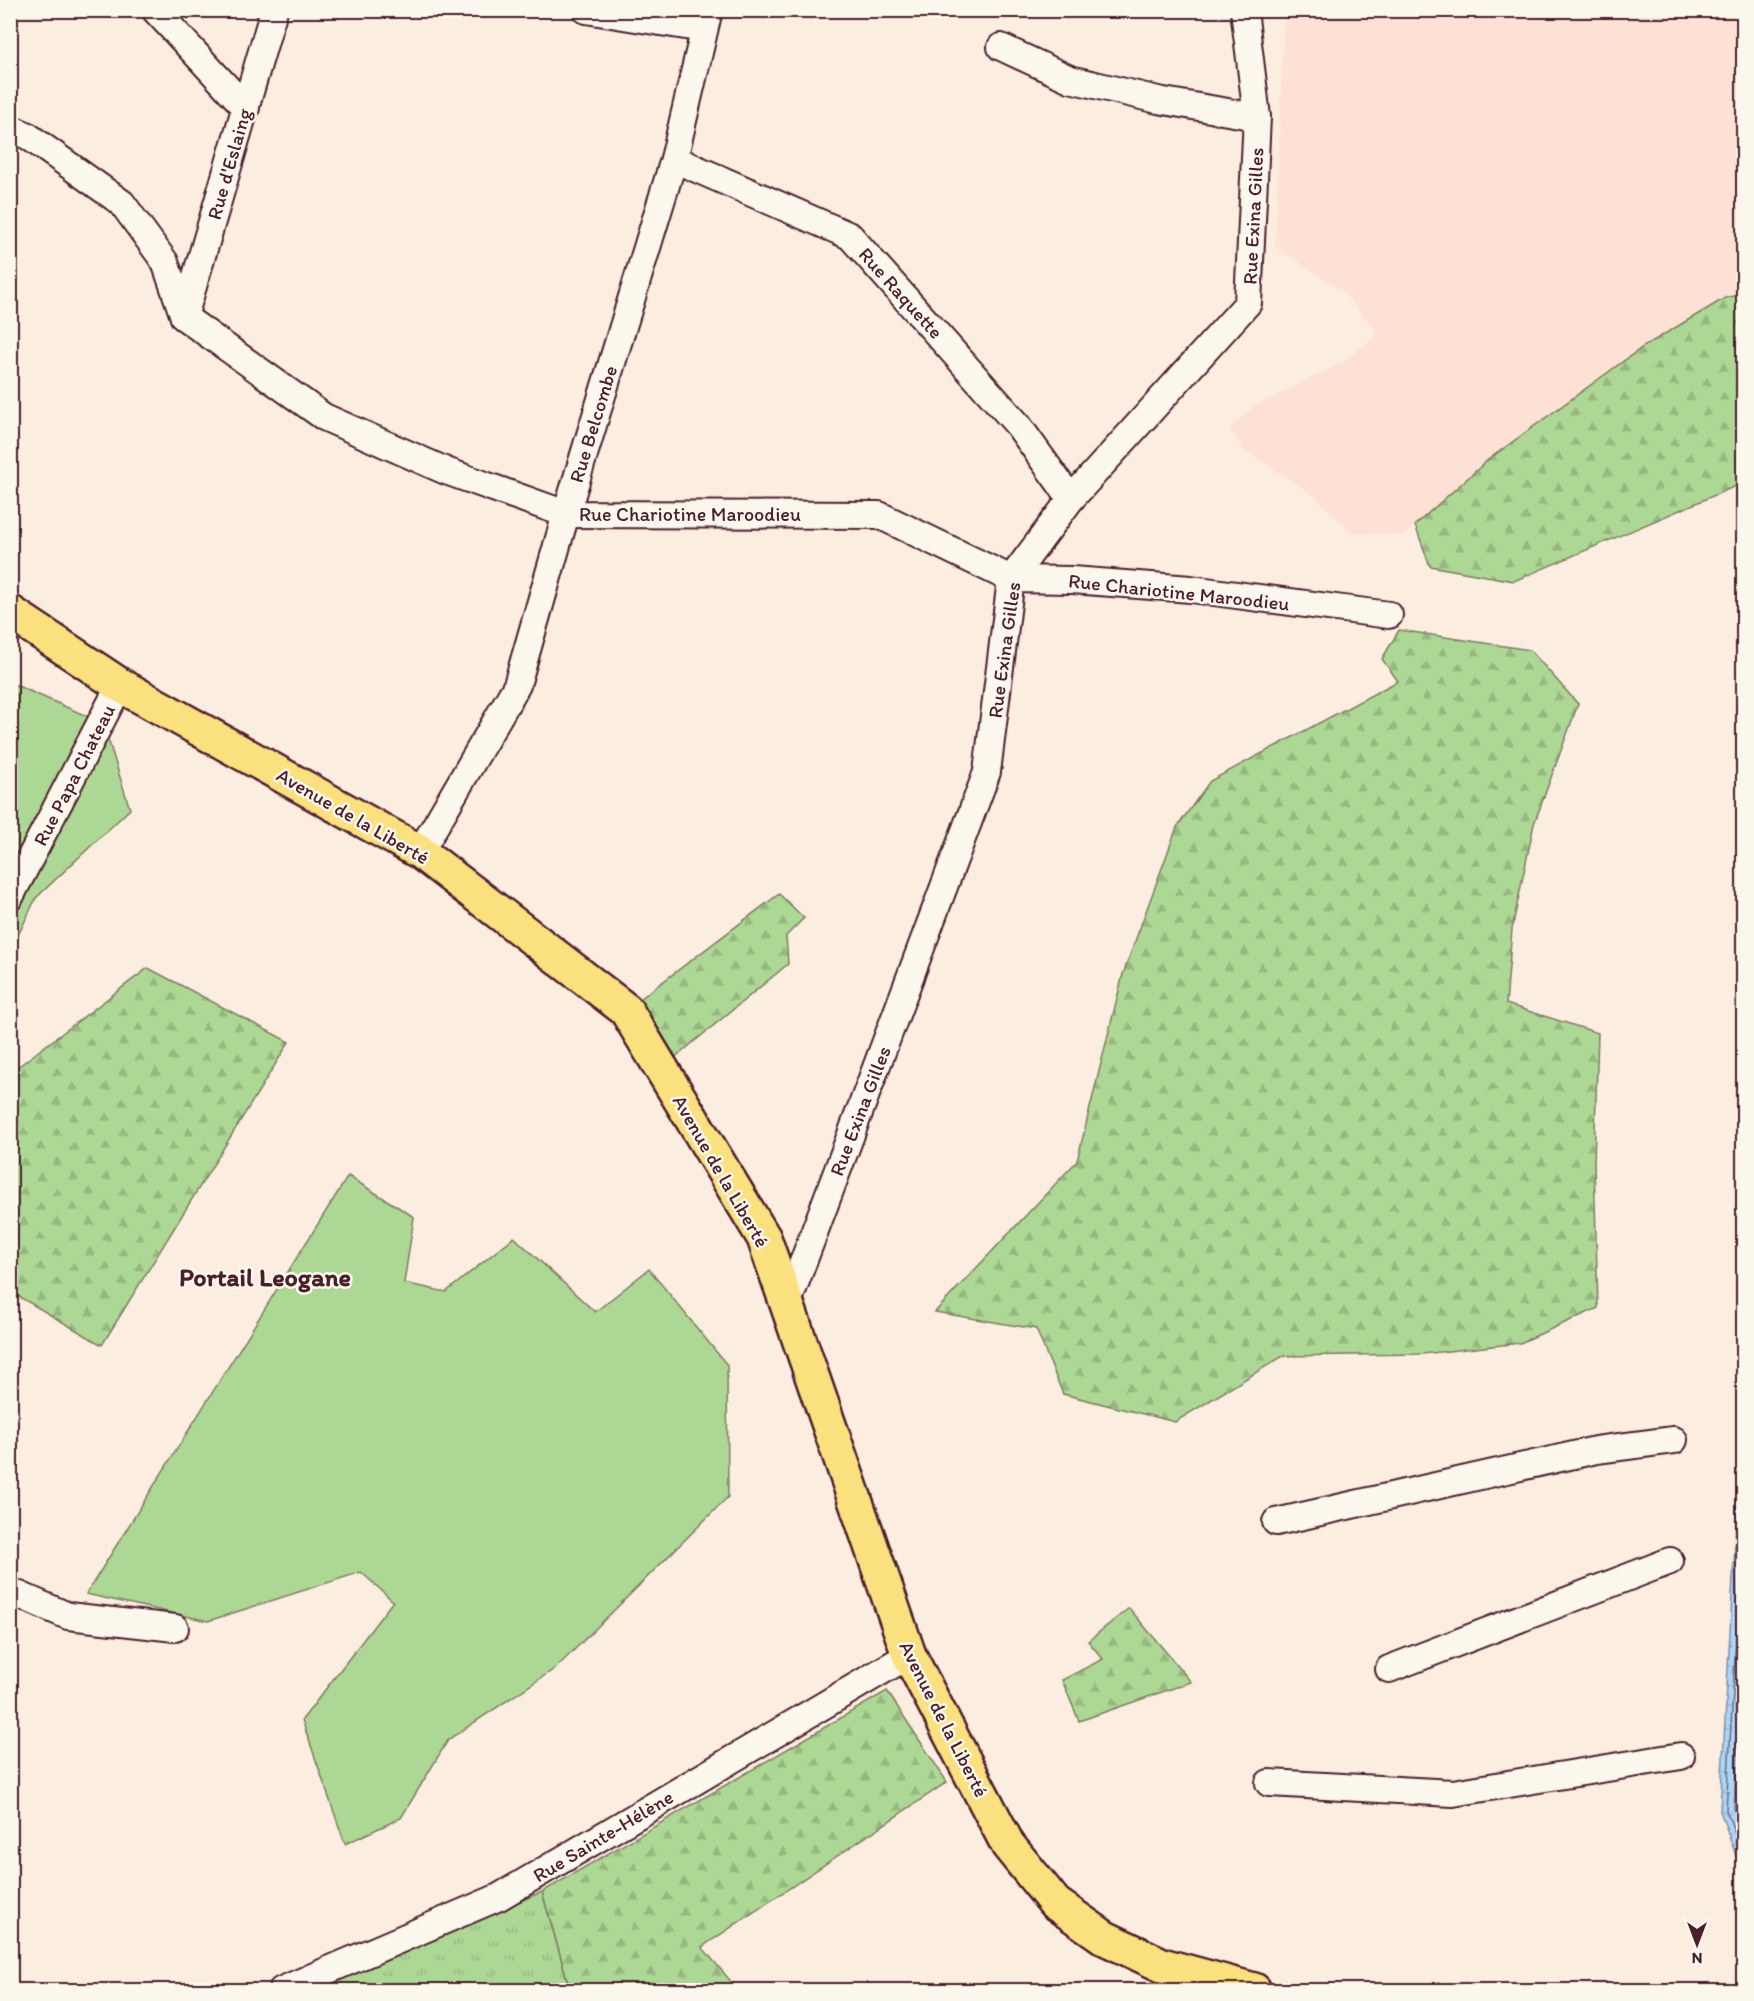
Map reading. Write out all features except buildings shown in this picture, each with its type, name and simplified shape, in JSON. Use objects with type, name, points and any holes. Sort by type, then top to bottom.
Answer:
[{"type":"main road","name":"Avenue de la Liberté","points":[[10,612],[120,685],[420,852],[626,1010],[764,1238],[909,1655],[1008,1845],[1054,1903],[1105,1938],[1162,1965],[1254,1990]]},
{"type":"street","points":[[155,10],[246,108]]},
{"type":"street","name":"Rue d'Eslaing","points":[[184,317],[274,10]]},
{"type":"street","points":[[586,10],[706,20]]},
{"type":"street","name":"Rue Exina Gilles","points":[[787,1305],[987,772],[1011,579],[1071,499],[1248,303],[1257,117],[1244,10]]},
{"type":"street","name":"Rue Belcombe","points":[[420,852],[517,685],[566,513],[674,159],[706,20]]},
{"type":"street","points":[[1001,47],[1071,79],[1158,100],[1257,117]]},
{"type":"street","points":[[10,128],[28,136],[122,203],[165,262],[184,317]]},
{"type":"street","name":"Rue Raquette","points":[[674,159],[850,236],[1018,425],[1071,499]]},
{"type":"street","name":"Rue Chariotine Maroodieu","points":[[184,317],[324,417],[446,471],[566,513],[879,516],[1011,579],[1072,580],[1191,589],[1389,615]]},
{"type":"street","name":"Rue Papa Chateau","points":[[10,897],[120,685]]},
{"type":"street","points":[[1276,1522],[1596,1450],[1674,1440]]},
{"type":"street","points":[[1389,1669],[1670,1561]]},
{"type":"street","points":[[10,1591],[68,1616],[175,1628]]},
{"type":"street","name":"Rue Sainte-Hélène","points":[[282,1990],[499,1897],[909,1655]]},
{"type":"street","points":[[1269,1783],[1453,1793],[1681,1756]]},
{"type":"shaded area","points":[[1284,11],[1743,11],[1743,294],[1725,298],[1643,347],[1489,459],[1403,536],[1352,533],[1313,495],[1243,449],[1229,429],[1253,407],[1343,362],[1378,333],[1339,288],[1275,247]]},
{"type":"green space","points":[[1743,294],[1743,483],[1514,581],[1430,566],[1415,525],[1489,459],[1643,347],[1725,298]]},
{"type":"green space","points":[[1399,630],[1530,650],[1578,704],[1534,824],[1512,929],[1506,1004],[1598,1033],[1594,1164],[1598,1308],[1520,1343],[1422,1354],[1283,1356],[1175,1422],[1063,1394],[1036,1329],[935,1312],[1077,1161],[1123,974],[1177,827],[1210,781],[1398,681],[1382,659]]},
{"type":"green space","points":[[11,683],[103,723],[130,809],[36,898],[11,950]]},
{"type":"green space","points":[[779,894],[804,918],[786,936],[788,964],[667,1064],[632,1005]]},
{"type":"green space","points":[[148,968],[289,1042],[102,1345],[11,1292],[11,1072]]},
{"type":"green space","points":[[348,1176],[414,1217],[404,1283],[446,1292],[514,1237],[595,1312],[649,1269],[727,1365],[728,1497],[556,1668],[448,1740],[401,1818],[345,1844],[302,1720],[393,1601],[361,1572],[208,1621],[86,1594]]},
{"type":"green space","points":[[1129,1608],[1191,1682],[1079,1721],[1062,1680],[1103,1659],[1088,1641]]},
{"type":"green space","points":[[887,1691],[947,1782],[702,1947],[738,1990],[570,1990],[542,1892]]},
{"type":"green space","points":[[542,1892],[570,1990],[305,1990]]},
{"type":"water","points":[[1743,1399],[1744,1875],[1720,1811]]},
{"type":"district","name":"Portail Leogane","points":[[265,1277]]}]
